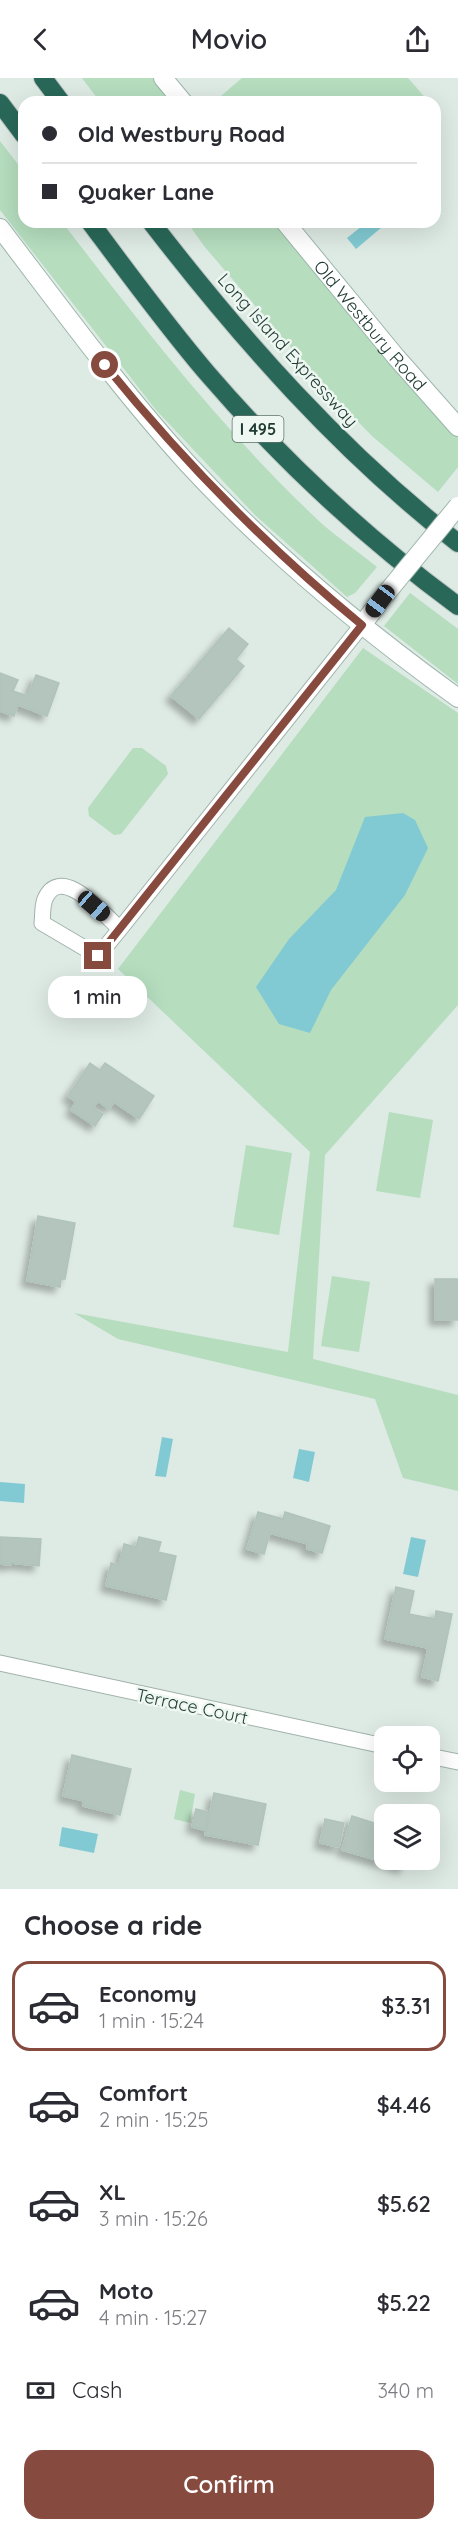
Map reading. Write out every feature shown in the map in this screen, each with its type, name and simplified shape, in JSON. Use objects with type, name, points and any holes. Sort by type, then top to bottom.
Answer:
[{"type":"highway","points":[[43,78],[56,96]]},
{"type":"highway","points":[[0,103],[18,127]]},
{"type":"highway","name":"I 495","points":[[94,228],[171,330],[253,424],[361,527],[458,606]]},
{"type":"highway","name":"Long Island Expressway","points":[[156,228],[220,309],[297,396],[377,474],[458,543]]},
{"type":"main road","points":[[163,78],[178,96]]},
{"type":"main road","points":[[0,228],[105,365],[187,462],[297,570],[362,625],[458,698]]},
{"type":"main road","name":"Old Westbury Road","points":[[290,228],[456,423]]},
{"type":"main road","points":[[362,625],[458,506]]},
{"type":"street","points":[[120,929],[75,889],[65,886],[56,887],[44,900],[42,923],[98,956],[120,929],[362,625]]},
{"type":"street","name":"Terrace Court","points":[[0,1663],[374,1744]]},
{"type":"street","points":[[440,1758],[458,1762]]},
{"type":"green space","points":[[82,78],[153,78],[169,96],[96,96]]},
{"type":"green space","points":[[242,78],[408,78],[424,96],[221,96]]},
{"type":"green space","points":[[0,141],[18,164],[18,228],[67,228],[185,377],[250,452],[320,522],[377,567],[355,593],[347,597],[255,515],[156,410],[0,210]]},
{"type":"green space","points":[[191,228],[278,228],[458,435],[458,467],[438,492],[372,436],[329,392],[204,246]]},
{"type":"green space","points":[[410,593],[458,629],[458,684],[384,626]]},
{"type":"green space","points":[[363,648],[458,713],[458,1005],[325,1155],[313,1359],[458,1395],[458,1491],[403,1478],[375,1399],[118,1339],[74,1313],[288,1352],[310,1152],[118,969]]},
{"type":"green space","points":[[133,748],[142,748],[166,766],[168,774],[121,834],[114,835],[89,816],[88,808]]},
{"type":"green space","points":[[389,1112],[433,1120],[420,1198],[376,1191]]},
{"type":"green space","points":[[246,1145],[292,1153],[279,1235],[233,1227]]},
{"type":"green space","points":[[332,1276],[370,1282],[359,1352],[321,1346]]},
{"type":"green space","points":[[180,1790],[195,1794],[190,1823],[174,1819]]},
{"type":"water","points":[[360,228],[381,228],[356,249],[347,238]]},
{"type":"water","points":[[403,813],[415,820],[428,848],[405,895],[331,990],[310,1033],[279,1024],[256,987],[289,939],[336,890],[365,817]]},
{"type":"water","points":[[162,1437],[173,1439],[166,1477],[155,1476]]},
{"type":"water","points":[[299,1449],[315,1452],[309,1482],[293,1478]]},
{"type":"water","points":[[0,1482],[25,1484],[24,1503],[0,1501]]},
{"type":"water","points":[[411,1537],[426,1540],[418,1577],[403,1574]]},
{"type":"water","points":[[62,1827],[98,1834],[94,1853],[59,1846]]},
{"type":"building","points":[[229,628],[248,644],[236,659],[244,666],[199,719],[171,696]]},
{"type":"building","points":[[0,673],[18,680],[13,691],[28,696],[36,675],[59,683],[47,716],[18,705],[14,716],[0,711]]},
{"type":"building","points":[[90,1063],[100,1070],[105,1063],[154,1096],[139,1119],[114,1102],[109,1109],[98,1101],[93,1108],[103,1114],[95,1126],[71,1110],[76,1102],[68,1096]]},
{"type":"building","points":[[38,1216],[75,1223],[65,1279],[61,1279],[60,1287],[27,1281]]},
{"type":"building","points":[[435,1279],[458,1279],[458,1320],[435,1320]]},
{"type":"building","points":[[258,1512],[283,1519],[285,1512],[330,1526],[322,1553],[307,1549],[308,1544],[270,1533],[264,1554],[247,1549]]},
{"type":"building","points":[[0,1537],[41,1539],[39,1566],[0,1564]]},
{"type":"building","points":[[139,1537],[161,1542],[158,1552],[176,1556],[166,1600],[106,1586],[111,1563],[119,1565],[124,1544],[136,1547]]},
{"type":"building","points":[[396,1587],[414,1591],[409,1614],[435,1619],[436,1611],[452,1614],[438,1681],[422,1677],[428,1648],[385,1639]]},
{"type":"building","points":[[72,1755],[131,1769],[120,1815],[83,1806],[84,1801],[63,1796]]},
{"type":"building","points":[[214,1793],[266,1804],[258,1845],[205,1835]]},
{"type":"building","points":[[196,1809],[209,1812],[205,1830],[192,1827]]},
{"type":"building","points":[[352,1816],[374,1823],[374,1859],[342,1850]]},
{"type":"building","points":[[325,1819],[344,1823],[339,1847],[320,1843]]},
{"type":"route","points":[[98,956],[362,625],[297,570],[229,506],[143,412],[105,365]]}]
